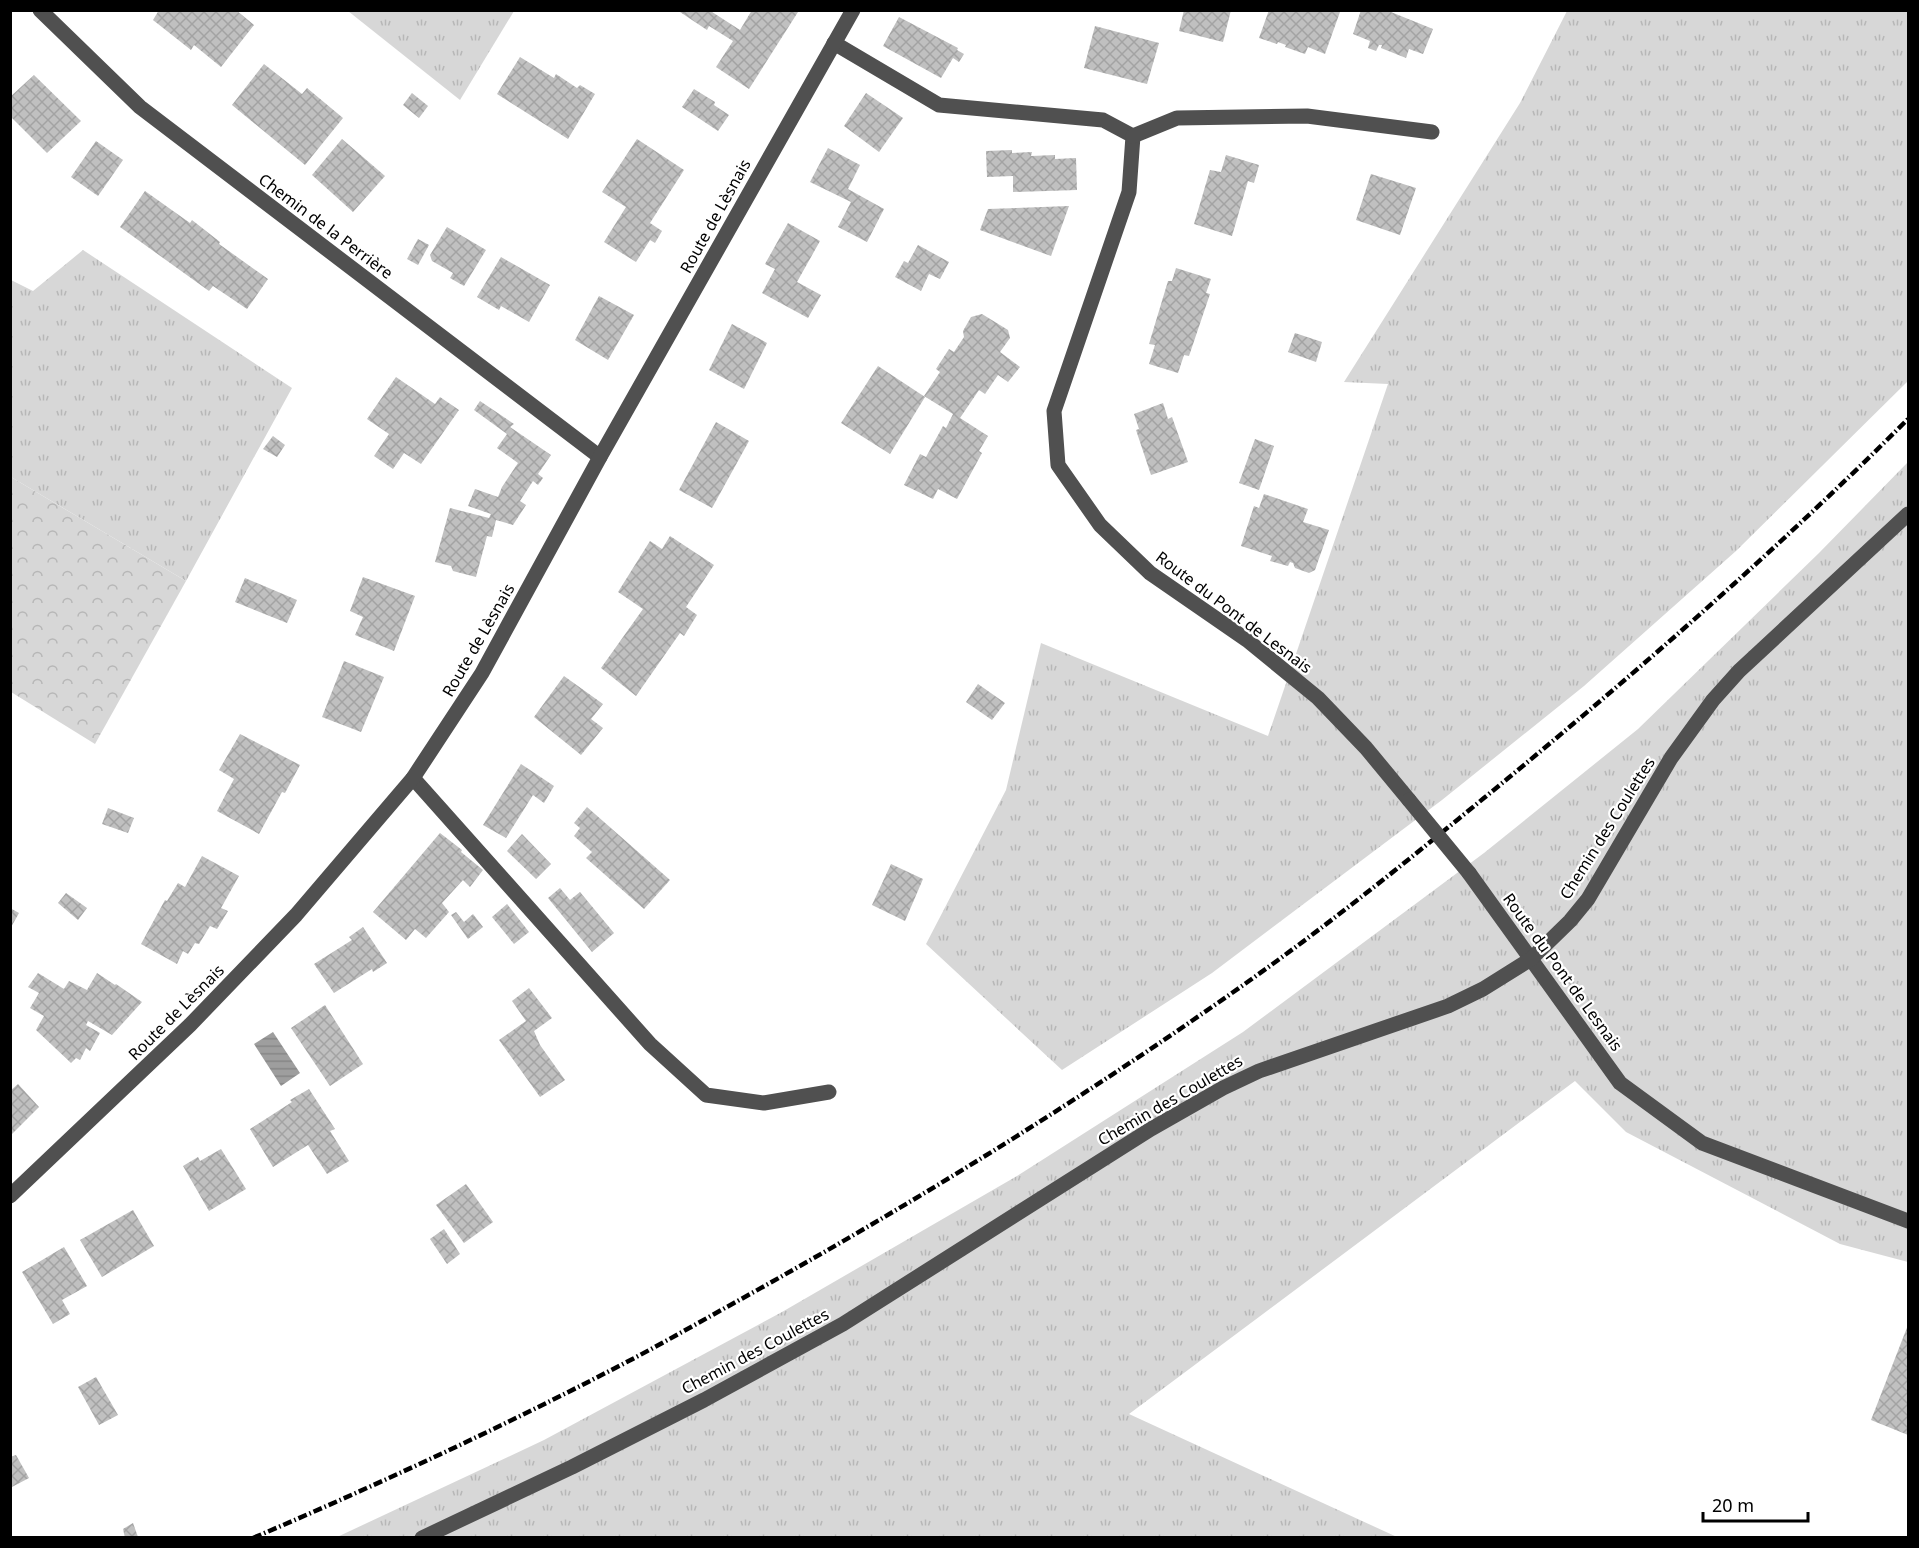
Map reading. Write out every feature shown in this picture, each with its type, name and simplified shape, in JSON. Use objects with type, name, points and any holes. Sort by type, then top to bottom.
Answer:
[{"type":"street","name":"Chemin de la Perrière","points":[[40,10],[140,107],[600,457]]},
{"type":"street","name":"Route de Lèsnais","points":[[10,1196],[198,1017],[296,915],[413,778],[482,673],[600,457],[853,10]]},
{"type":"street","points":[[834,43],[939,105],[1103,120],[1133,136],[1177,118],[1224,117],[1307,116],[1432,132]]},
{"type":"street","name":"Route du Pont de Lesnais","points":[[1133,136],[1129,192],[1054,411],[1058,465],[1100,525],[1150,573],[1247,640],[1318,698],[1366,748],[1468,873],[1620,1083],[1702,1143],[1908,1221]]},
{"type":"street","name":"Chemin des Coulettes","points":[[422,1538],[582,1462],[704,1400],[843,1324],[1151,1129],[1223,1088],[1259,1071],[1448,1006],[1483,989],[1532,959],[1570,921],[1588,899],[1671,758],[1713,699],[1739,670],[1908,514]]},
{"type":"street","points":[[413,778],[650,1044],[706,1095],[764,1103],[829,1092]]},
{"type":"green space","points":[[348,11],[514,11],[460,100]]},
{"type":"green space","points":[[1567,11],[1908,11],[1908,381],[1736,551],[1584,686],[1442,800],[1212,973],[1062,1070],[926,944],[1006,790],[1041,643],[1268,736],[1388,384],[1344,382],[1520,103]]},
{"type":"green space","points":[[83,250],[292,388],[186,581],[11,477],[11,280],[33,291]]},
{"type":"green space","points":[[1908,462],[1908,1262],[1840,1244],[1626,1132],[1575,1081],[1129,1414],[1397,1537],[335,1538],[544,1440],[782,1312],[1017,1176],[1243,1032],[1484,853],[1638,729],[1819,553]]},
{"type":"green space","points":[[11,477],[186,581],[95,744],[11,692]]},
{"type":"shaded area","points":[[273,1032],[300,1073],[281,1086],[254,1044]]},
{"type":"building","points":[[159,10],[236,10],[254,25],[221,67],[194,45],[191,50],[153,20]]},
{"type":"building","points":[[677,10],[709,10],[740,30],[752,10],[795,10],[798,12],[749,89],[716,67],[733,41],[709,26],[707,30]]},
{"type":"building","points":[[1184,10],[1231,10],[1223,42],[1179,31]]},
{"type":"building","points":[[1269,10],[1340,12],[1325,54],[1308,47],[1305,54],[1278,42],[1277,44],[1259,38]]},
{"type":"building","points":[[1361,10],[1386,10],[1433,29],[1423,54],[1409,49],[1406,58],[1381,48],[1382,45],[1379,45],[1376,51],[1368,48],[1370,41],[1353,34]]},
{"type":"building","points":[[899,17],[958,48],[957,50],[964,54],[959,62],[953,58],[941,78],[883,46]]},
{"type":"building","points":[[1095,26],[1159,43],[1147,84],[1084,68]]},
{"type":"building","points":[[520,57],[554,78],[556,74],[577,88],[580,85],[595,94],[568,139],[497,94]]},
{"type":"building","points":[[264,64],[302,94],[307,88],[343,118],[305,165],[232,105]]},
{"type":"building","points":[[34,75],[81,121],[47,153],[10,116],[10,97]]},
{"type":"building","points":[[694,89],[715,102],[714,105],[729,115],[718,131],[682,107]]},
{"type":"building","points":[[412,93],[428,106],[419,118],[403,105]]},
{"type":"building","points":[[866,93],[903,118],[879,152],[844,126]]},
{"type":"building","points":[[342,139],[385,176],[353,212],[312,175]]},
{"type":"building","points":[[637,139],[684,170],[650,223],[662,231],[655,243],[650,240],[636,262],[604,242],[626,207],[602,192]]},
{"type":"building","points":[[96,141],[123,160],[98,196],[71,177]]},
{"type":"building","points":[[828,148],[860,165],[848,189],[884,209],[867,242],[838,227],[851,202],[810,182]]},
{"type":"building","points":[[1012,150],[1012,153],[1032,152],[1031,156],[1055,155],[1055,159],[1076,158],[1077,190],[1013,192],[1013,176],[987,177],[986,151]]},
{"type":"building","points":[[1226,155],[1259,165],[1254,183],[1248,181],[1232,236],[1194,224],[1210,170],[1221,172]]},
{"type":"building","points":[[1371,174],[1416,188],[1400,235],[1356,220]]},
{"type":"building","points":[[145,191],[190,223],[192,220],[220,242],[219,244],[268,279],[247,309],[213,286],[209,291],[120,227]]},
{"type":"building","points":[[1069,206],[1051,256],[980,230],[988,209]]},
{"type":"building","points":[[788,223],[820,241],[797,282],[821,295],[808,318],[762,293],[775,269],[765,264]]},
{"type":"building","points":[[447,227],[486,250],[464,286],[450,278],[453,273],[432,261],[430,255]]},
{"type":"building","points":[[418,239],[429,245],[418,265],[407,259]]},
{"type":"building","points":[[918,245],[949,262],[940,279],[929,274],[921,291],[895,277],[904,261],[908,263]]},
{"type":"building","points":[[501,257],[550,285],[529,322],[501,306],[499,310],[477,297]]},
{"type":"building","points":[[1176,268],[1211,279],[1206,293],[1210,294],[1189,356],[1184,355],[1178,373],[1149,364],[1155,345],[1149,344],[1168,281],[1172,281]]},
{"type":"building","points":[[599,296],[634,315],[608,360],[575,340]]},
{"type":"building","points":[[982,314],[1008,330],[1010,338],[1000,352],[1020,367],[1008,382],[998,375],[985,394],[979,390],[960,418],[988,436],[979,451],[982,453],[957,499],[938,489],[933,499],[904,485],[920,454],[926,457],[943,426],[946,428],[953,414],[924,396],[940,372],[936,369],[949,349],[954,352],[964,337],[963,331],[971,317]]},
{"type":"building","points":[[732,324],[767,343],[744,389],[709,370]]},
{"type":"building","points":[[1295,333],[1322,342],[1316,362],[1288,352]]},
{"type":"building","points":[[878,366],[925,397],[890,454],[841,423]]},
{"type":"building","points":[[396,377],[435,404],[440,397],[459,410],[421,464],[404,453],[393,469],[374,456],[389,434],[367,419]]},
{"type":"building","points":[[480,401],[514,424],[510,427],[551,455],[538,474],[543,478],[538,485],[533,481],[520,501],[526,505],[513,525],[496,520],[492,537],[487,536],[476,577],[453,571],[451,566],[435,562],[450,508],[489,518],[491,514],[468,506],[475,489],[498,497],[518,463],[497,448],[507,434],[474,410]]},
{"type":"building","points":[[1163,403],[1168,419],[1172,417],[1188,462],[1151,475],[1136,430],[1139,429],[1134,414]]},
{"type":"building","points":[[716,422],[749,441],[712,508],[679,490]]},
{"type":"building","points":[[273,436],[285,445],[277,457],[263,449]]},
{"type":"building","points":[[1255,439],[1274,446],[1259,490],[1239,483]]},
{"type":"building","points":[[1264,494],[1308,509],[1303,522],[1329,530],[1315,570],[1309,573],[1295,568],[1290,562],[1288,566],[1270,561],[1272,556],[1241,546],[1254,506],[1259,508]]},
{"type":"building","points":[[670,536],[714,565],[686,607],[697,615],[684,636],[680,633],[636,696],[601,668],[643,609],[618,592],[650,541],[662,549]]},
{"type":"building","points":[[363,577],[415,596],[394,651],[355,635],[363,617],[350,611]]},
{"type":"building","points":[[245,578],[297,600],[287,623],[235,602]]},
{"type":"building","points":[[344,661],[384,677],[361,732],[322,717]]},
{"type":"building","points":[[564,676],[603,704],[591,719],[603,728],[581,755],[534,717]]},
{"type":"building","points":[[978,684],[1005,703],[992,720],[966,702]]},
{"type":"building","points":[[240,734],[300,765],[259,834],[217,811],[234,779],[219,770]]},
{"type":"building","points":[[521,764],[554,786],[544,803],[533,795],[506,838],[483,825]]},
{"type":"building","points":[[587,807],[670,880],[644,909],[586,858],[592,852],[574,836],[580,828],[574,823]]},
{"type":"building","points":[[108,808],[134,818],[128,833],[102,824]]},
{"type":"building","points":[[440,833],[483,870],[470,887],[463,880],[442,903],[449,912],[426,938],[415,929],[406,940],[373,912]]},
{"type":"building","points":[[522,834],[551,864],[536,879],[507,851]]},
{"type":"building","points":[[202,856],[239,876],[221,908],[228,911],[217,929],[210,926],[199,944],[195,943],[188,954],[183,951],[177,964],[141,944],[165,900],[167,901],[178,883],[185,887]]},
{"type":"building","points":[[891,864],[923,879],[905,921],[872,905]]},
{"type":"building","points":[[560,888],[570,900],[580,892],[614,933],[592,952],[548,898]]},
{"type":"building","points":[[66,893],[87,908],[78,920],[58,903]]},
{"type":"building","points":[[507,904],[529,932],[514,944],[492,917]]},
{"type":"building","points":[[10,908],[19,913],[10,929]]},
{"type":"building","points":[[456,912],[464,922],[473,914],[483,927],[468,939],[451,915]]},
{"type":"building","points":[[363,927],[387,963],[373,972],[372,969],[334,993],[314,964],[352,940],[349,937]]},
{"type":"building","points":[[38,973],[64,989],[69,981],[87,990],[97,973],[142,1002],[112,1035],[88,1021],[86,1025],[100,1033],[90,1051],[86,1048],[80,1060],[76,1058],[71,1063],[36,1030],[44,1016],[30,1008],[39,993],[28,987]]},
{"type":"building","points":[[529,988],[552,1018],[534,1031],[540,1045],[565,1080],[540,1097],[499,1040],[526,1021],[512,1001]]},
{"type":"building","points":[[325,1005],[363,1064],[330,1086],[291,1028]]},
{"type":"building","points":[[18,1084],[39,1107],[10,1136],[10,1091]]},
{"type":"building","points":[[309,1089],[335,1129],[330,1131],[349,1161],[327,1174],[308,1145],[273,1167],[250,1129]]},
{"type":"building","points":[[221,1149],[246,1189],[209,1211],[183,1166],[198,1157],[200,1161]]},
{"type":"building","points":[[466,1184],[493,1222],[464,1243],[436,1205]]},
{"type":"building","points":[[133,1210],[154,1246],[102,1277],[80,1240]]},
{"type":"building","points":[[444,1229],[460,1254],[447,1264],[430,1239]]},
{"type":"building","points":[[64,1247],[87,1286],[62,1300],[70,1314],[53,1324],[22,1272]]},
{"type":"building","points":[[1908,1325],[1908,1435],[1871,1420]]},
{"type":"building","points":[[96,1377],[118,1415],[99,1425],[78,1387]]},
{"type":"building","points":[[16,1455],[29,1478],[10,1488],[10,1457]]},
{"type":"building","points":[[133,1523],[138,1537],[125,1538],[123,1529]]},
{"type":"railway","points":[[253,1538],[484,1434],[663,1343],[928,1191],[1054,1113],[1178,1031],[1346,909],[1568,728],[1766,555],[1908,419]]}]
